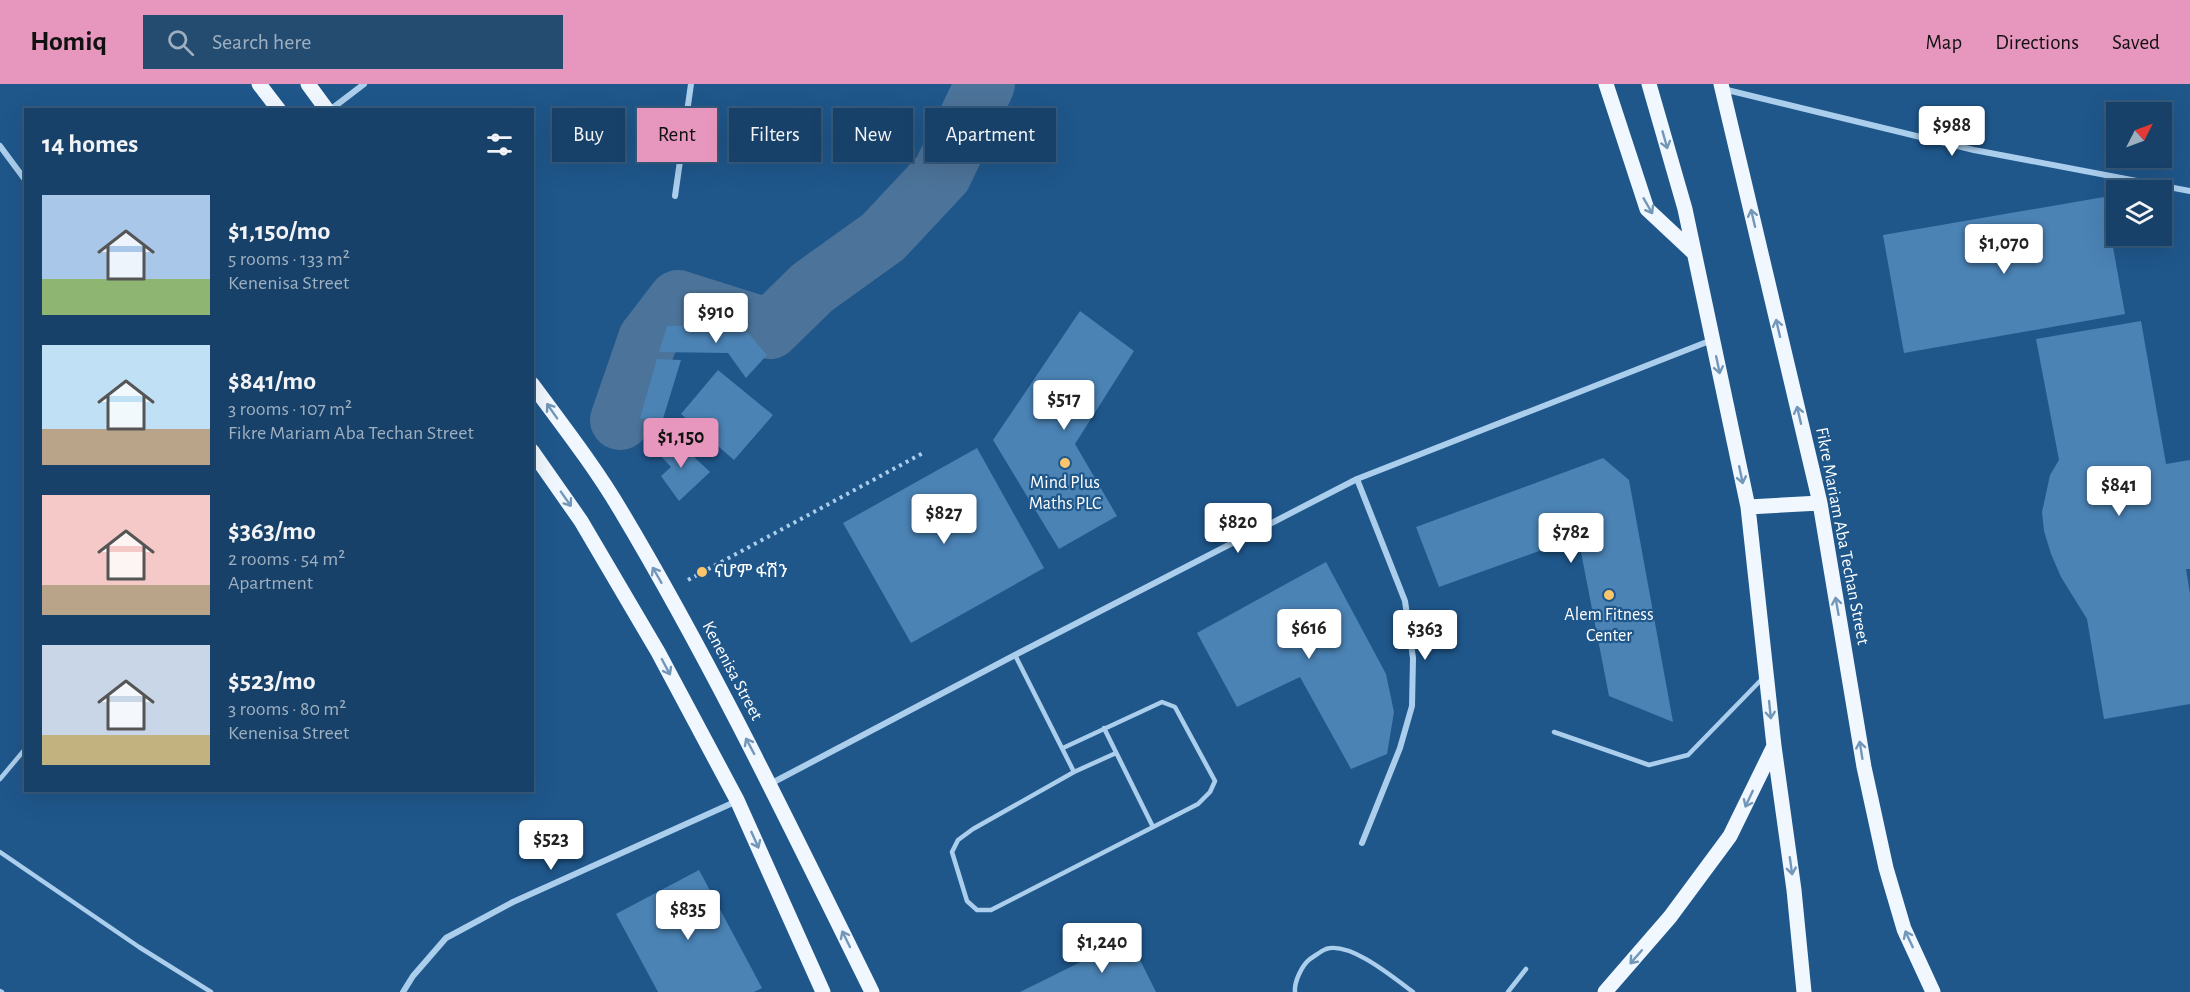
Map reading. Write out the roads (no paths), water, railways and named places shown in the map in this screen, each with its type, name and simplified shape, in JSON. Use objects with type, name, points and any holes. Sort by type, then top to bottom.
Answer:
[{"type":"main road","points":[[260,84],[278,108]]},
{"type":"main road","points":[[308,84],[327,108]]},
{"type":"main road","points":[[1606,84],[1647,209],[1694,253]]},
{"type":"main road","points":[[1649,84],[1685,209],[1748,507],[1804,992]]},
{"type":"main road","name":"Fikre Mariam Aba Techan Street","points":[[1722,86],[1820,503],[1864,767],[1886,868],[1904,929],[1934,992]]},
{"type":"main road","name":"Kenenisa Street","points":[[534,387],[620,509],[667,592],[770,784],[872,992]]},
{"type":"main road","points":[[534,454],[581,521],[658,652],[737,800],[823,992]]},
{"type":"main road","points":[[1748,507],[1820,503]]},
{"type":"main road","points":[[1605,992],[1670,917],[1730,836],[1774,746]]},
{"type":"street","points":[[332,108],[364,84]]},
{"type":"street","points":[[675,196],[691,84]]},
{"type":"street","points":[[1722,86],[1974,150],[2190,191]]},
{"type":"street","points":[[0,146],[24,178]]},
{"type":"street","points":[[770,784],[1358,479],[1712,340]]},
{"type":"street","points":[[1358,479],[1405,601],[1413,658],[1412,706],[1400,748],[1362,843]]},
{"type":"street","points":[[403,992],[446,938],[513,902],[737,800]]},
{"type":"lane","points":[[1015,655],[1074,772]]},
{"type":"lane","points":[[1554,732],[1649,765],[1688,755],[1766,675]]},
{"type":"lane","points":[[1063,748],[1162,702],[1175,707],[1215,781],[1210,792],[1198,804],[992,910],[977,909],[967,901],[952,852],[958,840],[973,828],[1074,772],[1116,753]]},
{"type":"lane","points":[[1104,728],[1153,827]]},
{"type":"lane","points":[[0,779],[24,750]]},
{"type":"lane","points":[[0,852],[139,947],[211,992]]},
{"type":"lane","points":[[1295,992],[1294,986],[1305,963],[1328,948],[1352,951],[1384,970],[1413,992]]},
{"type":"lane","points":[[1508,992],[1526,969]]},
{"type":"waterway","points":[[620,420],[648,339],[678,300],[770,329],[812,288],[883,237],[942,174],[985,84]]},
{"type":"place","name":"Mind Plus Maths PLC","points":[[1065,463]]},
{"type":"place","name":"ናሆም ፋሽን","points":[[702,572]]},
{"type":"place","name":"Alem Fitness Center","points":[[1609,595]]}]
